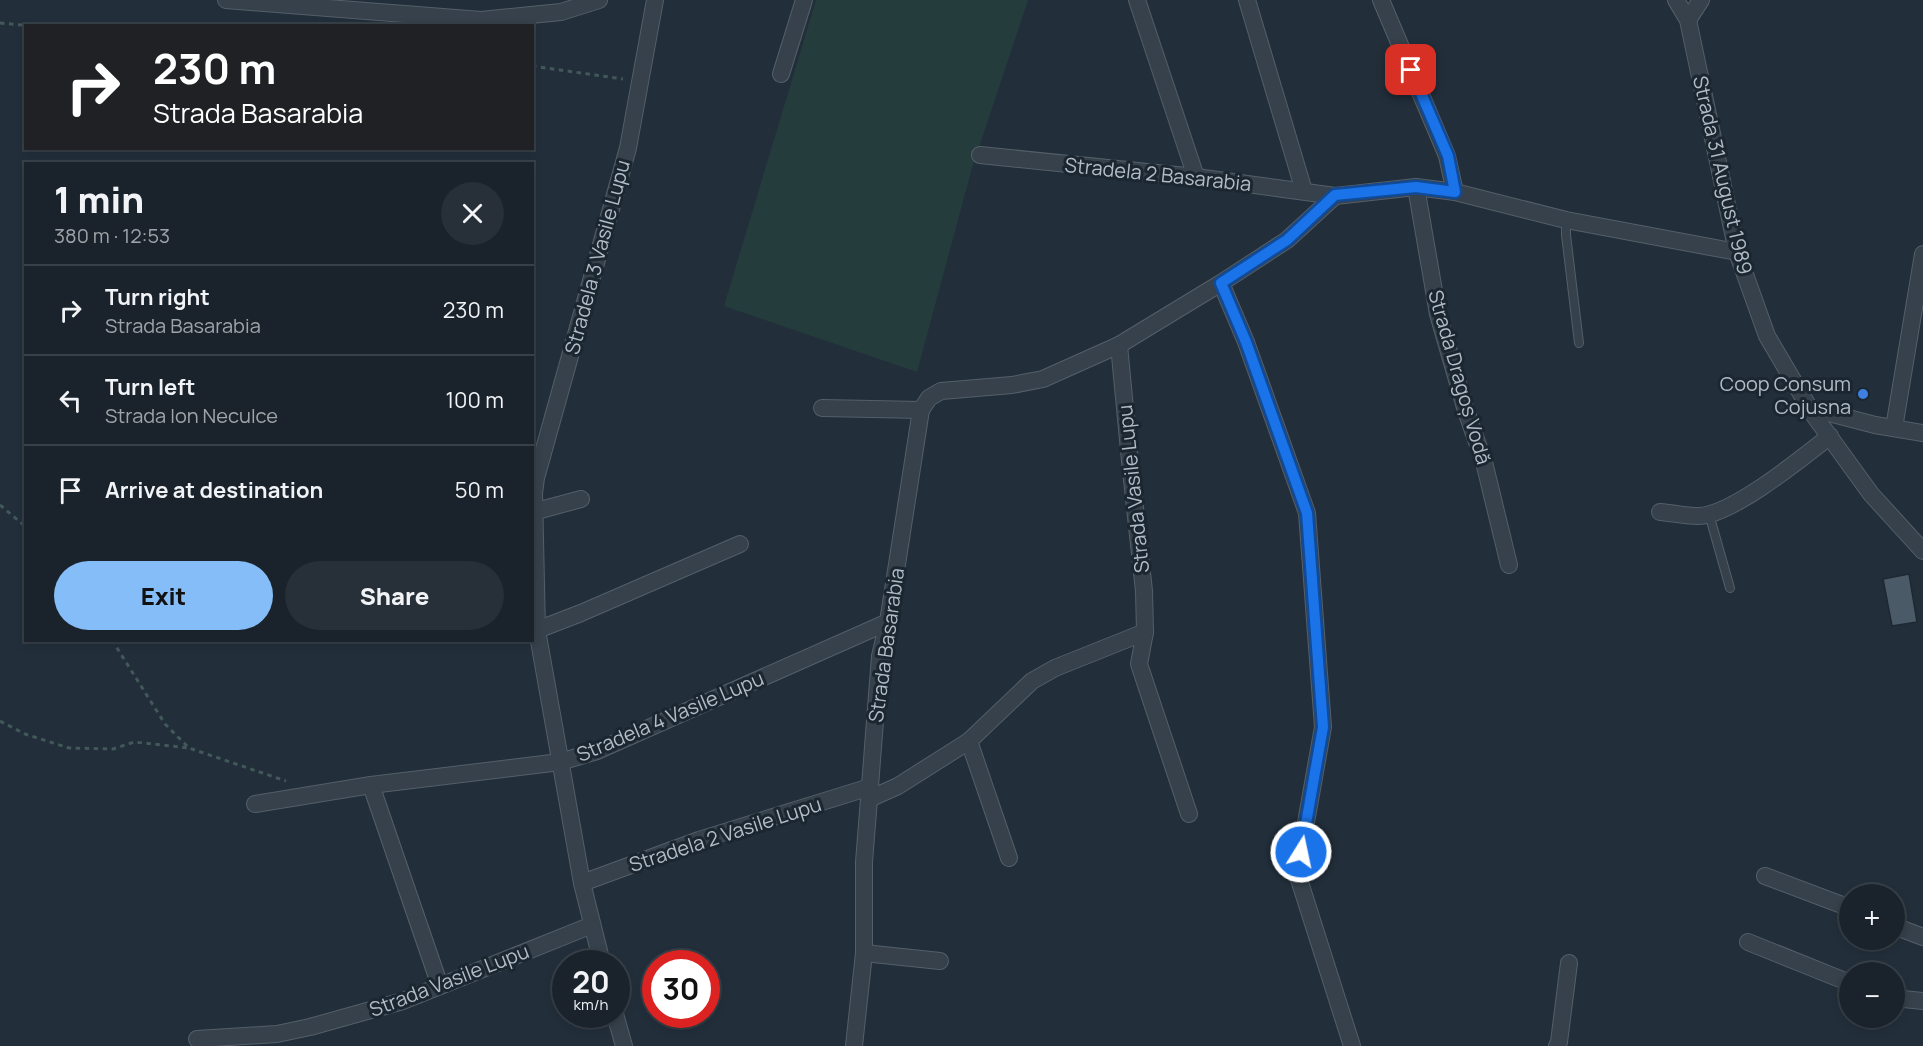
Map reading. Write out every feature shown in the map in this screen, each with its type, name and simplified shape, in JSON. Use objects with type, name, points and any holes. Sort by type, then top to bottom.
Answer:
[{"type":"street","points":[[226,0],[481,20],[561,12],[599,0]]},
{"type":"street","name":"Stradela 3 Vasile Lupu","points":[[534,501],[536,478],[628,148],[655,0]]},
{"type":"street","points":[[781,74],[804,0]]},
{"type":"street","points":[[1137,0],[1196,177]]},
{"type":"street","points":[[1247,0],[1304,191]]},
{"type":"street","points":[[1381,0],[1448,156],[1455,192]]},
{"type":"street","name":"Strada 31 August 1989","points":[[1676,0],[1688,20],[1737,252],[1767,336],[1810,408],[1871,494],[1923,551]]},
{"type":"street","points":[[1688,20],[1701,0]]},
{"type":"street","name":"Stradela 2 Basarabia","points":[[980,155],[1196,177],[1335,195]]},
{"type":"street","points":[[822,408],[921,410],[929,398],[941,391],[1012,385],[1043,379],[1119,345],[1221,283],[1287,240],[1335,195],[1416,187],[1455,192],[1566,220],[1737,252]]},
{"type":"street","name":"Strada Dragoș Vodă","points":[[1416,187],[1438,314],[1484,462],[1509,565]]},
{"type":"street","points":[[1894,428],[1923,254]]},
{"type":"street","points":[[1221,283],[1246,342],[1307,513],[1323,727],[1297,873],[1352,1046]]},
{"type":"street","name":"Strada Vasile Lupu","points":[[1119,345],[1144,591],[1145,632],[1139,664],[1189,814]]},
{"type":"street","points":[[1810,408],[1923,433]]},
{"type":"street","name":"Strada Basarabia","points":[[854,1046],[864,953],[864,862],[880,656],[888,622],[921,410]]},
{"type":"street","points":[[1660,512],[1700,516],[1724,508],[1755,491],[1830,436]]},
{"type":"street","points":[[534,512],[581,499]]},
{"type":"street","name":"Stradela 3 Vasile Lupu","points":[[534,542],[537,630],[582,883],[599,950]]},
{"type":"street","points":[[537,630],[740,544]]},
{"type":"street","name":"Stradela 4 Vasile Lupu","points":[[255,804],[371,785],[560,762],[597,751],[888,622]]},
{"type":"street","points":[[869,793],[898,786],[969,741],[1032,681],[1054,668],[1145,632]]},
{"type":"street","points":[[969,741],[1009,858]]},
{"type":"street","points":[[371,785],[440,986]]},
{"type":"street","name":"Stradela 2 Vasile Lupu","points":[[582,883],[699,840],[869,793]]},
{"type":"street","points":[[1764,876],[1839,904]]},
{"type":"street","name":"Strada Vasile Lupu","points":[[197,1039],[277,1034],[299,1030],[403,1001],[592,924]]},
{"type":"street","points":[[1905,930],[1923,937]]},
{"type":"street","points":[[1748,942],[1839,979]]},
{"type":"street","points":[[864,953],[940,961]]},
{"type":"street","points":[[1557,1046],[1569,963]]},
{"type":"street","points":[[1905,999],[1923,1001]]},
{"type":"street","points":[[619,1028],[624,1046]]},
{"type":"lane","points":[[1566,220],[1579,343]]},
{"type":"lane","points":[[1709,514],[1730,588]]},
{"type":"path","points":[[0,23],[24,25]]},
{"type":"path","points":[[534,66],[640,81]]},
{"type":"path","points":[[0,504],[24,525]]},
{"type":"path","points":[[112,642],[165,724],[189,748]]},
{"type":"path","points":[[0,720],[25,734],[69,748],[113,749],[134,742],[189,748],[289,782]]},
{"type":"green space","points":[[816,0],[1028,0],[972,168],[917,372],[724,306]]},
{"type":"building","points":[[1909,574],[1917,622],[1892,626],[1883,579]]},
{"type":"place","name":"Coop Consum Cojusna","points":[[1863,394]]},
{"type":"route","points":[[1301,852],[1323,727],[1307,513],[1246,342],[1221,283],[1287,240],[1335,195],[1416,187],[1455,192],[1448,156],[1411,70]]}]
